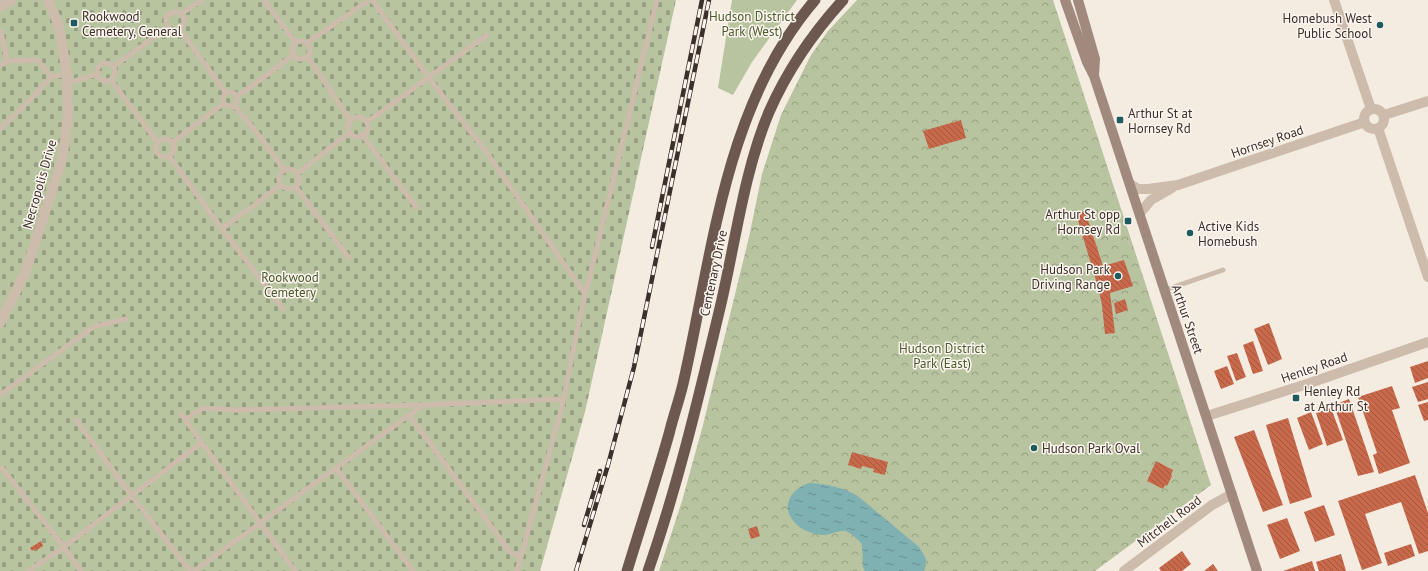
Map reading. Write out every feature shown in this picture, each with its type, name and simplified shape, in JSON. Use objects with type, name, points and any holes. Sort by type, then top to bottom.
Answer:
[{"type":"highway","name":"Centenary Drive","points":[[627,571],[655,484],[683,385],[713,234],[740,136],[761,83],[782,45],[816,0]]},
{"type":"highway","name":"Centenary Drive","points":[[648,571],[680,468],[704,378],[757,146],[769,113],[783,83],[804,48],[843,0]]},
{"type":"main road","name":"Arthur Street","points":[[1065,0],[1087,62],[1094,76],[1257,571]]},
{"type":"main road","name":"Arthur Street","points":[[1078,0],[1095,59],[1094,76]]},
{"type":"street","points":[[0,7],[12,0]]},
{"type":"street","name":"Necropolis Drive","points":[[0,323],[27,267],[61,163],[65,141],[68,114],[67,79],[59,27],[48,0]]},
{"type":"street","points":[[1334,0],[1371,109]]},
{"type":"street","points":[[1384,115],[1428,101]]},
{"type":"street","points":[[1371,109],[1380,110],[1384,115],[1384,121],[1378,128],[1369,127],[1365,122],[1365,114],[1371,109]]},
{"type":"street","name":"Hornsey Road","points":[[1140,213],[1151,200],[1178,185],[1365,122]]},
{"type":"street","points":[[1378,128],[1428,277]]},
{"type":"street","name":"Hornsey Road","points":[[1130,184],[1138,189],[1178,185]]},
{"type":"street","name":"Henley Road","points":[[1207,416],[1307,384],[1428,342]]},
{"type":"street","name":"Mitchell Road","points":[[1124,571],[1212,505],[1232,494]]},
{"type":"lane","points":[[181,14],[202,0]]},
{"type":"lane","points":[[264,0],[296,43]]},
{"type":"lane","points":[[307,43],[370,0],[487,153],[585,294]]},
{"type":"lane","points":[[517,571],[563,399],[585,294],[656,0]]},
{"type":"lane","points":[[175,12],[181,14],[184,18],[184,23],[180,30],[174,31],[168,27],[165,22],[169,14],[175,12]]},
{"type":"lane","points":[[113,67],[168,27]]},
{"type":"lane","points":[[180,30],[226,93]]},
{"type":"lane","points":[[0,31],[8,61]]},
{"type":"lane","points":[[367,122],[487,35]]},
{"type":"lane","points":[[303,41],[307,43],[310,49],[308,57],[303,60],[294,55],[293,47],[296,43],[303,41]]},
{"type":"lane","points":[[237,96],[294,55]]},
{"type":"lane","points":[[308,57],[350,120]]},
{"type":"lane","points":[[0,66],[8,61],[38,60],[51,77],[67,79],[97,74]]},
{"type":"lane","points":[[102,64],[108,64],[113,67],[115,73],[111,80],[102,81],[98,77],[98,68],[102,64]]},
{"type":"lane","points":[[0,129],[51,77]]},
{"type":"lane","points":[[111,80],[158,143]]},
{"type":"lane","points":[[224,103],[228,106],[234,105],[237,102],[237,96],[233,92],[226,93]]},
{"type":"lane","points":[[224,103],[223,97],[226,93]]},
{"type":"lane","points":[[172,143],[224,103]]},
{"type":"lane","points":[[234,105],[262,139],[284,170]]},
{"type":"lane","points":[[358,117],[365,119],[367,122],[367,132],[360,138],[354,137],[349,133],[348,126],[350,120],[358,117]]},
{"type":"lane","points":[[298,173],[349,133]]},
{"type":"lane","points":[[363,136],[416,207]]},
{"type":"lane","points":[[164,139],[167,140],[174,145],[174,151],[169,156],[163,157],[158,154],[156,149],[158,143],[164,139]]},
{"type":"lane","points":[[169,156],[283,309]]},
{"type":"lane","points":[[290,168],[296,170],[300,179],[296,187],[288,189],[281,185],[279,182],[279,175],[284,170],[290,168]]},
{"type":"lane","points":[[222,229],[281,185]]},
{"type":"lane","points":[[296,187],[349,258]]},
{"type":"lane","points":[[1165,290],[1223,270]]},
{"type":"lane","points":[[0,395],[93,327],[126,319]]},
{"type":"lane","points":[[185,420],[203,408],[235,410],[423,405],[563,399]]},
{"type":"lane","points":[[194,571],[423,405]]},
{"type":"lane","points":[[181,414],[295,571]]},
{"type":"lane","points":[[409,415],[510,552],[521,558]]},
{"type":"lane","points":[[76,420],[131,495],[190,571]]},
{"type":"lane","points":[[28,571],[64,547],[201,442]]},
{"type":"lane","points":[[2,468],[81,571]]},
{"type":"lane","points":[[336,468],[412,571]]},
{"type":"green space","name":"Rookwood Cemetery","points":[[0,0],[676,0],[585,412],[540,571],[0,571]]},
{"type":"green space","name":"Hudson District Park (West)","points":[[732,0],[797,0],[752,62],[733,95],[718,88]]},
{"type":"green space","name":"Hudson District Park (East)","points":[[857,0],[1053,0],[1211,485],[1095,571],[659,571],[682,501],[703,425],[749,237],[762,174],[781,115],[811,55],[828,31]]},
{"type":"water","points":[[809,483],[835,487],[859,497],[919,547],[925,556],[926,564],[924,571],[865,571],[863,567],[862,544],[850,533],[843,531],[824,535],[811,533],[799,527],[794,522],[788,511],[788,504],[791,496],[796,490]]},
{"type":"building","points":[[961,120],[966,138],[929,149],[923,131]]},
{"type":"building","points":[[1085,211],[1103,266],[1124,260],[1133,286],[1110,293],[1115,333],[1105,334],[1102,305],[1098,287],[1076,214]]},
{"type":"building","points":[[1125,299],[1128,310],[1116,314],[1114,303]]},
{"type":"building","points":[[1269,323],[1282,359],[1268,365],[1254,329]]},
{"type":"building","points":[[1253,341],[1263,371],[1253,374],[1243,345]]},
{"type":"building","points":[[1237,353],[1246,377],[1236,381],[1227,356]]},
{"type":"building","points":[[1428,361],[1428,378],[1415,383],[1410,367]]},
{"type":"building","points":[[1227,366],[1234,384],[1221,389],[1214,371]]},
{"type":"building","points":[[1428,382],[1428,399],[1418,402],[1412,387]]},
{"type":"building","points":[[1392,386],[1400,408],[1392,410],[1410,463],[1379,474],[1373,455],[1377,453],[1358,397]]},
{"type":"building","points":[[1349,399],[1374,472],[1358,476],[1334,405]]},
{"type":"building","points":[[1428,402],[1428,420],[1424,421],[1418,405]]},
{"type":"building","points":[[1331,408],[1343,440],[1327,446],[1316,413]]},
{"type":"building","points":[[1311,412],[1323,444],[1309,450],[1297,418]]},
{"type":"building","points":[[1288,418],[1312,497],[1290,504],[1266,425]]},
{"type":"building","points":[[1254,430],[1283,505],[1263,512],[1234,437]]},
{"type":"building","points":[[852,452],[888,462],[885,475],[873,472],[874,469],[862,466],[861,469],[848,465]]},
{"type":"building","points":[[1156,461],[1173,470],[1167,486],[1165,485],[1163,489],[1147,481]]},
{"type":"building","points":[[1415,475],[1428,513],[1428,551],[1419,554],[1401,502],[1365,514],[1382,563],[1362,570],[1338,501]]},
{"type":"building","points":[[1324,505],[1335,535],[1315,542],[1304,512]]},
{"type":"building","points":[[1287,518],[1300,551],[1280,559],[1267,525]]},
{"type":"building","points":[[757,526],[760,536],[751,539],[748,529]]},
{"type":"building","points":[[41,541],[43,546],[35,551],[34,549],[32,551],[30,548]]},
{"type":"building","points":[[1411,544],[1415,556],[1388,566],[1384,553]]},
{"type":"building","points":[[1182,551],[1191,564],[1182,571],[1161,571],[1159,568]]},
{"type":"building","points":[[1341,554],[1346,571],[1319,571],[1316,562]]},
{"type":"building","points":[[1312,561],[1315,571],[1283,571]]},
{"type":"building","points":[[1213,564],[1218,571],[1204,571]]},
{"type":"railway","points":[[652,247],[702,0]]},
{"type":"railway","points":[[576,571],[608,465],[634,367],[709,0]]},
{"type":"railway","points":[[584,525],[600,471]]},
{"type":"place","name":"Rookwood Cemetery, General","points":[[74,23]]},
{"type":"place","name":"Homebush West Public School","points":[[1380,25]]},
{"type":"place","name":"Arthur St at Hornsey Rd","points":[[1120,120]]},
{"type":"place","name":"Arthur St opp Hornsey Rd","points":[[1128,221]]},
{"type":"place","name":"Active Kids Homebush","points":[[1190,233]]},
{"type":"place","name":"Hudson Park Driving Range","points":[[1118,276]]},
{"type":"place","name":"Henley Rd at Arthur St","points":[[1296,398]]},
{"type":"place","name":"Hudson Park Oval","points":[[1034,448]]}]
